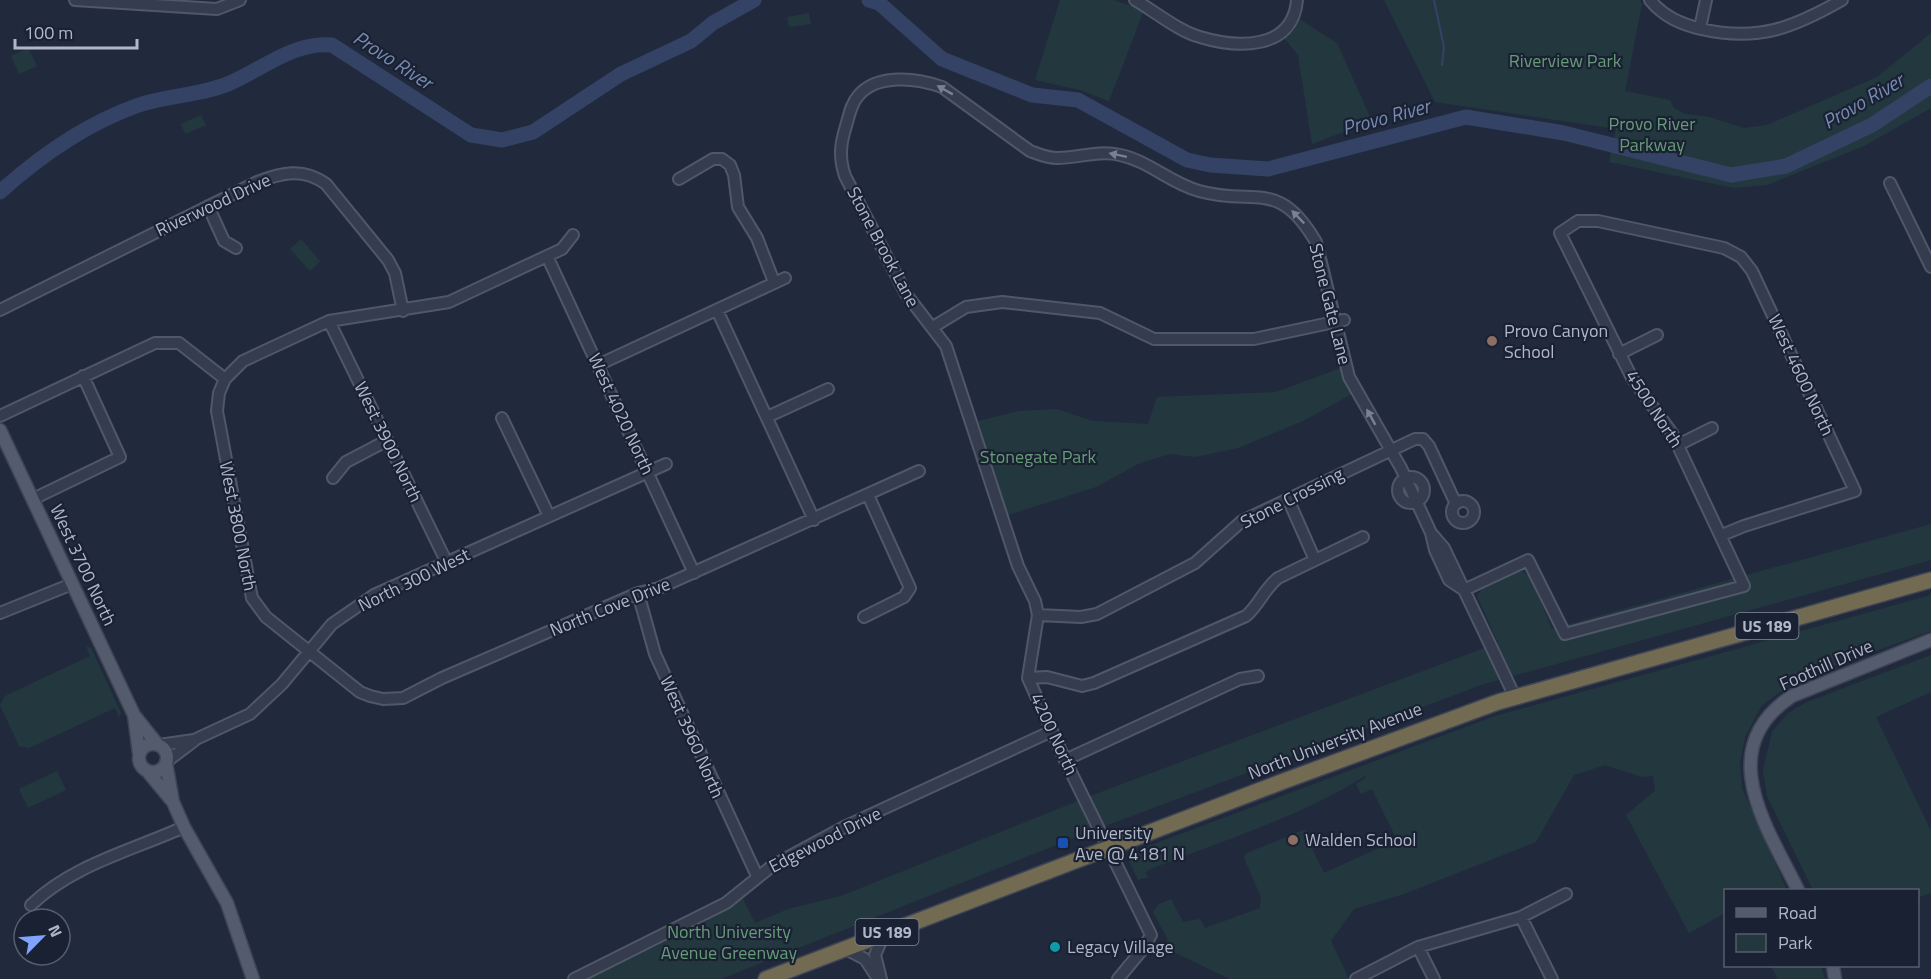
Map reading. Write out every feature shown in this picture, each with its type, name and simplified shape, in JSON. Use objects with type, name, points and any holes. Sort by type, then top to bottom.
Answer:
[{"type":"highway","name":"North University Avenue","points":[[766,979],[1417,730],[1515,697],[1931,580]]},
{"type":"main road","name":"West 3700 North","points":[[0,430],[134,715],[158,745]]},
{"type":"main road","name":"Foothill Drive","points":[[1797,889],[1760,814],[1753,793],[1749,767],[1754,744],[1767,718],[1792,696],[1931,640]]},
{"type":"main road","name":"West 3700 North","points":[[134,715],[139,753]]},
{"type":"main road","points":[[173,802],[140,764],[139,753],[147,745],[158,745],[166,752],[173,802],[184,827],[227,903],[253,979]]},
{"type":"main road","points":[[148,772],[159,771],[166,763]]},
{"type":"street","points":[[75,0],[217,9],[236,3]]},
{"type":"street","points":[[1135,0],[1198,37],[1256,44],[1275,37],[1288,25],[1296,10],[1296,0]]},
{"type":"street","points":[[1650,0],[1676,21],[1728,35],[1766,33],[1808,20],[1842,0]]},
{"type":"street","points":[[1700,28],[1706,0]]},
{"type":"street","name":"Stone Gate Lane","points":[[851,107],[858,95],[881,82],[924,81],[942,87],[1030,151],[1043,156],[1057,158],[1086,153],[1120,155],[1144,162],[1176,182],[1200,192],[1273,199],[1291,209],[1306,225],[1316,242],[1339,321],[1349,377],[1389,450],[1402,481]]},
{"type":"street","name":"Stone Brook Lane","points":[[851,107],[840,145],[845,176],[906,294],[946,346],[1018,566],[1035,601],[1038,615]]},
{"type":"street","points":[[598,365],[779,280],[738,207],[734,175],[730,165],[722,159],[713,159],[679,179]]},
{"type":"street","name":"Riverwood Drive","points":[[0,310],[275,175],[302,173],[320,179],[338,197],[391,264],[403,311]]},
{"type":"street","points":[[1890,183],[1931,267]]},
{"type":"street","points":[[208,206],[224,241],[236,248]]},
{"type":"street","name":"4500 North","points":[[1464,590],[1528,560],[1565,634],[1744,586],[1678,445],[1619,354],[1560,233],[1578,222],[1598,221],[1724,248],[1743,260]]},
{"type":"street","points":[[0,416],[135,350],[167,341],[179,343],[225,379],[243,361],[329,321],[449,302],[566,246],[573,235]]},
{"type":"street","name":"West 4020 North","points":[[547,256],[694,573]]},
{"type":"street","name":"West 4600 North","points":[[1722,536],[1744,526],[1855,491],[1752,271],[1743,260]]},
{"type":"street","points":[[933,327],[966,307],[1002,302],[1100,313],[1154,339],[1254,339],[1339,321]]},
{"type":"street","points":[[717,310],[814,520]]},
{"type":"street","name":"West 3900 North","points":[[329,321],[447,563]]},
{"type":"street","points":[[1619,354],[1657,335]]},
{"type":"street","points":[[33,499],[120,457],[83,376]]},
{"type":"street","name":"West 3800 North","points":[[225,379],[219,393],[217,411],[248,589],[257,607],[308,650]]},
{"type":"street","points":[[767,417],[828,389]]},
{"type":"street","points":[[502,418],[549,516]]},
{"type":"street","points":[[1678,445],[1712,428]]},
{"type":"street","name":"Stone Crossing","points":[[1038,615],[1081,617],[1097,614],[1190,567],[1242,521],[1415,439],[1423,440],[1429,446],[1456,504]]},
{"type":"street","points":[[333,478],[346,462],[386,441]]},
{"type":"street","name":"North 300 West","points":[[166,763],[194,740],[250,714],[276,691],[332,624],[358,605],[666,464]]},
{"type":"street","name":"North Cove Drive","points":[[308,650],[360,692],[383,699],[403,698],[442,678],[638,593],[659,588],[694,573],[919,471]]},
{"type":"street","name":"Stone Gate Lane","points":[[1412,476],[1419,478],[1425,490],[1422,497],[1416,500],[1410,503],[1403,501],[1396,489],[1402,481],[1412,476]]},
{"type":"street","points":[[864,617],[904,597],[910,588],[868,495]]},
{"type":"street","points":[[1288,499],[1315,560]]},
{"type":"street","name":"Stone Gate Lane","points":[[1416,500],[1431,533],[1444,548],[1515,697]]},
{"type":"street","points":[[1028,678],[1047,677],[1088,686],[1246,616],[1254,610],[1269,585],[1363,537]]},
{"type":"street","points":[[0,613],[72,584]]},
{"type":"street","name":"West 3960 North","points":[[638,593],[655,654],[757,876]]},
{"type":"street","name":"4200 North","points":[[1038,615],[1028,678],[1065,760],[1151,935],[1118,979]]},
{"type":"street","points":[[1065,760],[1240,679],[1258,676]]},
{"type":"street","name":"Edgewood Drive","points":[[573,979],[726,903],[757,876],[846,826],[1052,731]]},
{"type":"street","name":"North 300 West","points":[[158,745],[194,740]]},
{"type":"street","points":[[31,905],[49,887],[115,855],[184,827]]},
{"type":"street","points":[[1356,979],[1418,947],[1521,917],[1566,894]]},
{"type":"street","points":[[1521,917],[1552,979]]},
{"type":"street","points":[[879,979],[875,955],[884,933]]},
{"type":"street","points":[[1418,947],[1434,979]]},
{"type":"street","points":[[844,948],[865,959],[879,979]]},
{"type":"green space","points":[[1060,0],[1113,0],[1144,10],[1109,101],[1080,90],[1035,80]]},
{"type":"green space","points":[[1384,0],[1640,0],[1642,4],[1625,91],[1670,100],[1674,108],[1685,114],[1709,117],[1744,128],[1767,125],[1877,77],[1931,33],[1931,108],[1864,146],[1767,185],[1734,188],[1609,162],[1616,129],[1435,102]]},
{"type":"green space","points":[[809,13],[811,24],[789,27],[787,17]]},
{"type":"green space","points":[[1299,19],[1337,43],[1372,121],[1312,144],[1298,55],[1284,38]]},
{"type":"green space","points":[[28,48],[37,66],[19,74],[11,56]]},
{"type":"green space","points":[[201,115],[206,125],[185,134],[181,124]]},
{"type":"green space","points":[[301,239],[320,261],[310,271],[290,249]]},
{"type":"green space","name":"Stonegate Park","points":[[1341,368],[1352,394],[1303,421],[1238,448],[1195,457],[1170,454],[1140,463],[1096,487],[1008,515],[978,421],[1019,411],[1057,409],[1092,421],[1148,424],[1157,397],[1276,392]]},
{"type":"green space","name":"North University Avenue Greenway","points":[[1931,524],[1931,560],[1484,684],[1081,835],[721,979],[587,979],[705,923],[741,895],[755,923],[788,909],[841,896],[1093,795],[1498,643],[1477,596],[1482,589],[1517,572],[1522,571],[1530,576],[1552,629]]},
{"type":"green space","points":[[1931,595],[1931,631],[1798,679],[1762,705],[1745,737],[1740,763],[1742,788],[1787,889],[1724,889],[1724,914],[1689,933],[1626,815],[1655,791],[1653,776],[1642,777],[1605,765],[1574,775],[1536,842],[1404,894],[1354,909],[1331,941],[1349,979],[1230,979],[1161,946],[1168,940],[1153,912],[1158,905],[1171,899],[1183,922],[1200,919],[1205,928],[1260,908],[1261,897],[1244,858],[1247,853],[1306,829],[1306,836],[1324,873],[1397,840],[1372,789],[1361,794],[1356,784],[1366,778],[1365,776],[1286,817],[1148,870],[1145,873],[1149,877],[1138,880],[1129,861],[1130,855],[1135,851],[1495,716]]},
{"type":"green space","points":[[86,646],[91,648],[121,713],[119,717],[115,708],[29,748],[19,746],[0,705],[5,696],[90,656]]},
{"type":"green space","points":[[1931,655],[1931,692],[1876,717],[1931,831],[1931,893],[1920,897],[1919,900],[1919,889],[1813,889],[1767,796],[1763,770],[1772,732],[1788,713],[1807,702]]},
{"type":"green space","points":[[57,771],[66,790],[28,808],[19,789]]},
{"type":"green space","points":[[1772,967],[1821,967],[1825,979],[1778,979]]},
{"type":"waterway","name":"Provo River","points":[[0,192],[64,143],[117,113],[147,102],[219,87],[279,57],[305,47],[318,45],[332,45],[471,135],[502,140],[533,132],[621,74],[691,41],[713,23],[754,0]]},
{"type":"waterway","name":"Provo River","points":[[869,0],[879,3],[942,59],[1032,95],[1078,100],[1187,160],[1210,165],[1268,169],[1466,117],[1564,133],[1731,175],[1786,166],[1872,125],[1931,86]]},
{"type":"waterway","points":[[1434,0],[1444,47],[1442,65]]},
{"type":"place","name":"Provo Canyon School","points":[[1492,341]]},
{"type":"place","name":"Walden School","points":[[1293,840]]},
{"type":"place","name":"University Ave @ 4181 N","points":[[1063,843]]},
{"type":"place","name":"Legacy Village","points":[[1055,947]]},
{"type":"park label","name":"Riverview Park","points":[[1565,61]]},
{"type":"park label","name":"Provo River Parkway","points":[[1652,134]]}]
